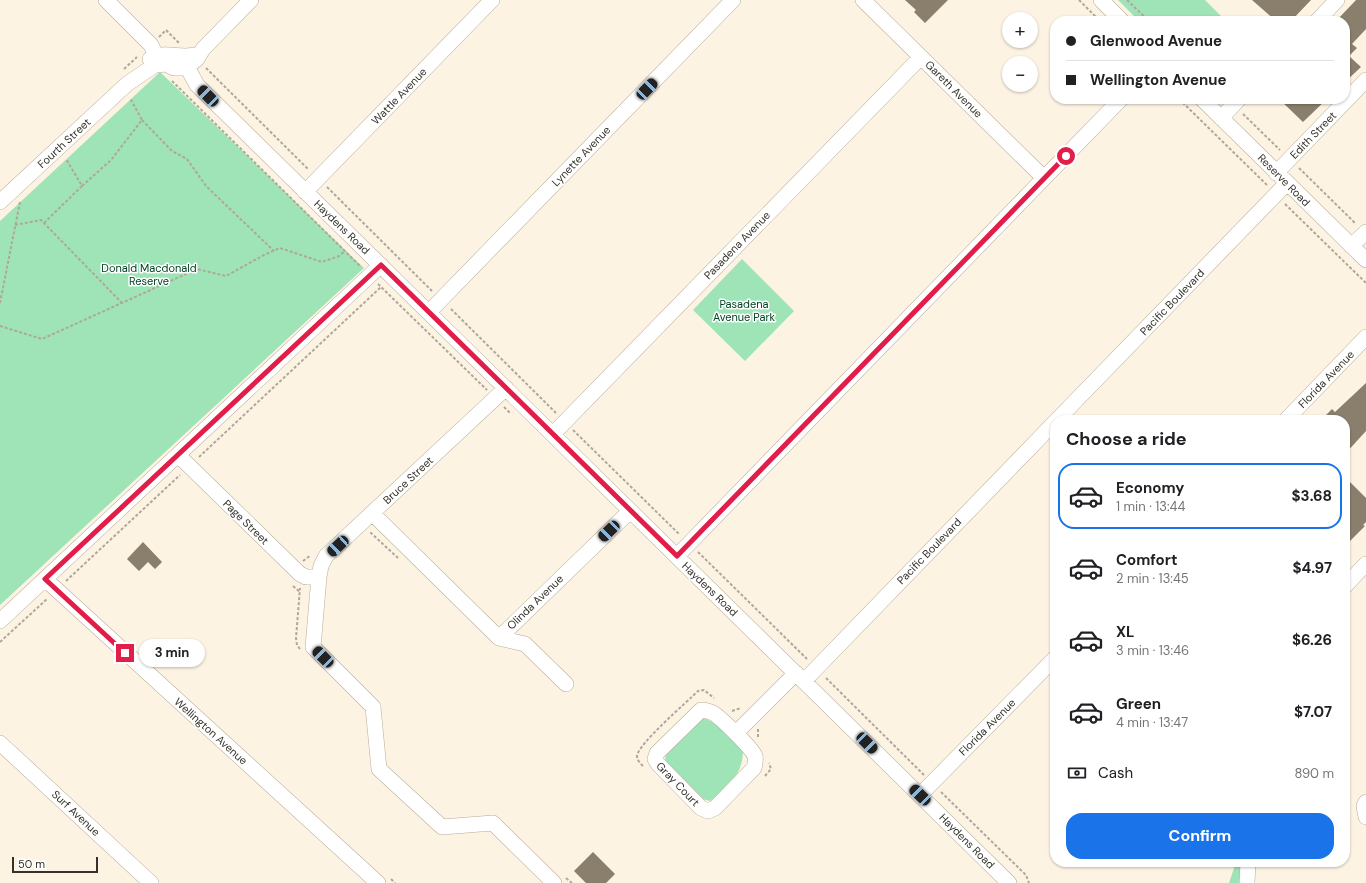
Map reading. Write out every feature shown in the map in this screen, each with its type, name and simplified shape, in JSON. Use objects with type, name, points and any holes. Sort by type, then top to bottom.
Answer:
[{"type":"street","points":[[106,0],[151,44],[158,60],[174,68],[186,62],[193,55],[203,49],[251,0]]},
{"type":"street","name":"Wattle Avenue","points":[[305,192],[492,0]]},
{"type":"street","name":"Lynette Avenue","points":[[429,312],[733,0]]},
{"type":"street","name":"Gareth Avenue","points":[[863,0],[1044,178]]},
{"type":"street","points":[[1101,0],[1117,16]]},
{"type":"street","points":[[1321,16],[1337,0]]},
{"type":"street","name":"Pasadena Avenue","points":[[553,434],[921,57]]},
{"type":"street","name":"Fourth Street","points":[[0,202],[128,90],[142,65],[158,60]]},
{"type":"street","name":"Haydens Road","points":[[186,62],[197,85],[1009,883]]},
{"type":"street","name":"Edith Street","points":[[1350,96],[1366,80]]},
{"type":"street","points":[[677,556],[1116,104]]},
{"type":"street","name":"Reserve Road","points":[[1207,104],[1366,260]]},
{"type":"street","points":[[1221,118],[1234,104]]},
{"type":"street","name":"Edith Street","points":[[1276,172],[1343,104]]},
{"type":"street","name":"Pacific Boulevard","points":[[1062,415],[1287,183]]},
{"type":"street","points":[[1352,246],[1366,232]]},
{"type":"street","points":[[0,621],[381,265]]},
{"type":"street","name":"Florida Avenue","points":[[1291,415],[1366,337]]},
{"type":"street","name":"Bruce Street","points":[[506,388],[326,556],[321,566],[319,577],[313,647],[373,707],[379,769],[442,827],[493,823],[560,880]]},
{"type":"street","name":"Pacific Boulevard","points":[[800,677],[816,668],[1050,427]]},
{"type":"street","name":"Page Street","points":[[178,456],[300,574]]},
{"type":"street","name":"Olinda Avenue","points":[[372,514],[499,638],[630,511]]},
{"type":"street","points":[[1350,581],[1366,564]]},
{"type":"street","points":[[300,574],[306,577],[319,577]]},
{"type":"street","name":"Wellington Avenue","points":[[45,579],[378,883]]},
{"type":"street","points":[[499,638],[525,644],[566,684]]},
{"type":"street","name":"Florida Avenue","points":[[920,795],[1050,663]]},
{"type":"street","points":[[736,733],[800,677]]},
{"type":"street","name":"Gray Court","points":[[701,710],[706,710],[714,714],[736,733],[754,755],[754,768],[715,808],[708,811],[701,808],[658,764],[655,759],[657,753],[701,710]]},
{"type":"street","name":"Surf Avenue","points":[[0,743],[151,883]]},
{"type":"street","points":[[1366,802],[1364,806],[1366,817]]},
{"type":"street","points":[[1248,867],[1248,883]]},
{"type":"path","points":[[1079,0],[1095,16]]},
{"type":"path","points":[[1127,0],[1143,16]]},
{"type":"path","points":[[203,66],[1026,875],[1029,883]]},
{"type":"path","points":[[170,79],[362,268],[358,271]]},
{"type":"path","points":[[128,90],[142,120],[172,151],[187,158],[206,186],[274,251]]},
{"type":"path","points":[[44,223],[111,160],[142,120]]},
{"type":"path","points":[[64,157],[82,186]]},
{"type":"path","points":[[0,303],[22,196]]},
{"type":"path","points":[[15,225],[41,220],[122,303]]},
{"type":"path","points":[[0,326],[42,339],[197,269],[226,276],[280,248],[322,262],[339,256],[345,252]]},
{"type":"path","points":[[300,650],[296,638],[300,574],[302,562],[313,554]]},
{"type":"path","points":[[644,768],[638,759],[637,755],[639,750],[644,743],[698,691],[704,690],[716,699]]},
{"type":"path","points":[[727,708],[735,712],[745,706]]},
{"type":"path","points":[[759,726],[759,739]]},
{"type":"path","points":[[763,778],[771,769],[768,760]]},
{"type":"path","points":[[560,880],[572,883]]},
{"type":"green space","points":[[1118,0],[1205,0],[1221,16],[1134,16]]},
{"type":"green space","name":"Donald Macdonald Reserve","points":[[160,72],[364,268],[0,605],[0,221]]},
{"type":"green space","name":"Pasadena Avenue Park","points":[[742,259],[794,311],[745,361],[693,310]]},
{"type":"green space","points":[[701,718],[713,722],[743,750],[740,767],[733,780],[723,791],[710,801],[702,799],[665,762],[666,753]]},
{"type":"green space","points":[[1234,867],[1242,867],[1243,883],[1229,883]]},
{"type":"building","points":[[905,0],[948,0],[925,23],[914,12],[916,10]]},
{"type":"building","points":[[1252,0],[1311,0],[1296,16],[1270,16]]},
{"type":"building","points":[[1356,0],[1366,0],[1366,29],[1352,44],[1357,48],[1350,55],[1350,16],[1341,16]]},
{"type":"building","points":[[1350,57],[1361,67],[1350,77]]},
{"type":"building","points":[[1284,104],[1322,104],[1303,122]]},
{"type":"building","points":[[1366,383],[1366,431],[1350,449],[1350,415],[1326,415],[1332,409],[1335,412]]},
{"type":"building","points":[[1350,482],[1366,498],[1366,522],[1363,525],[1365,526],[1350,541]]},
{"type":"building","points":[[143,542],[162,562],[155,569],[148,562],[139,571],[127,559]]},
{"type":"building","points":[[593,852],[615,874],[606,883],[586,883],[574,871]]},
{"type":"route","points":[[125,653],[45,579],[381,265],[677,556],[1066,156]]}]
